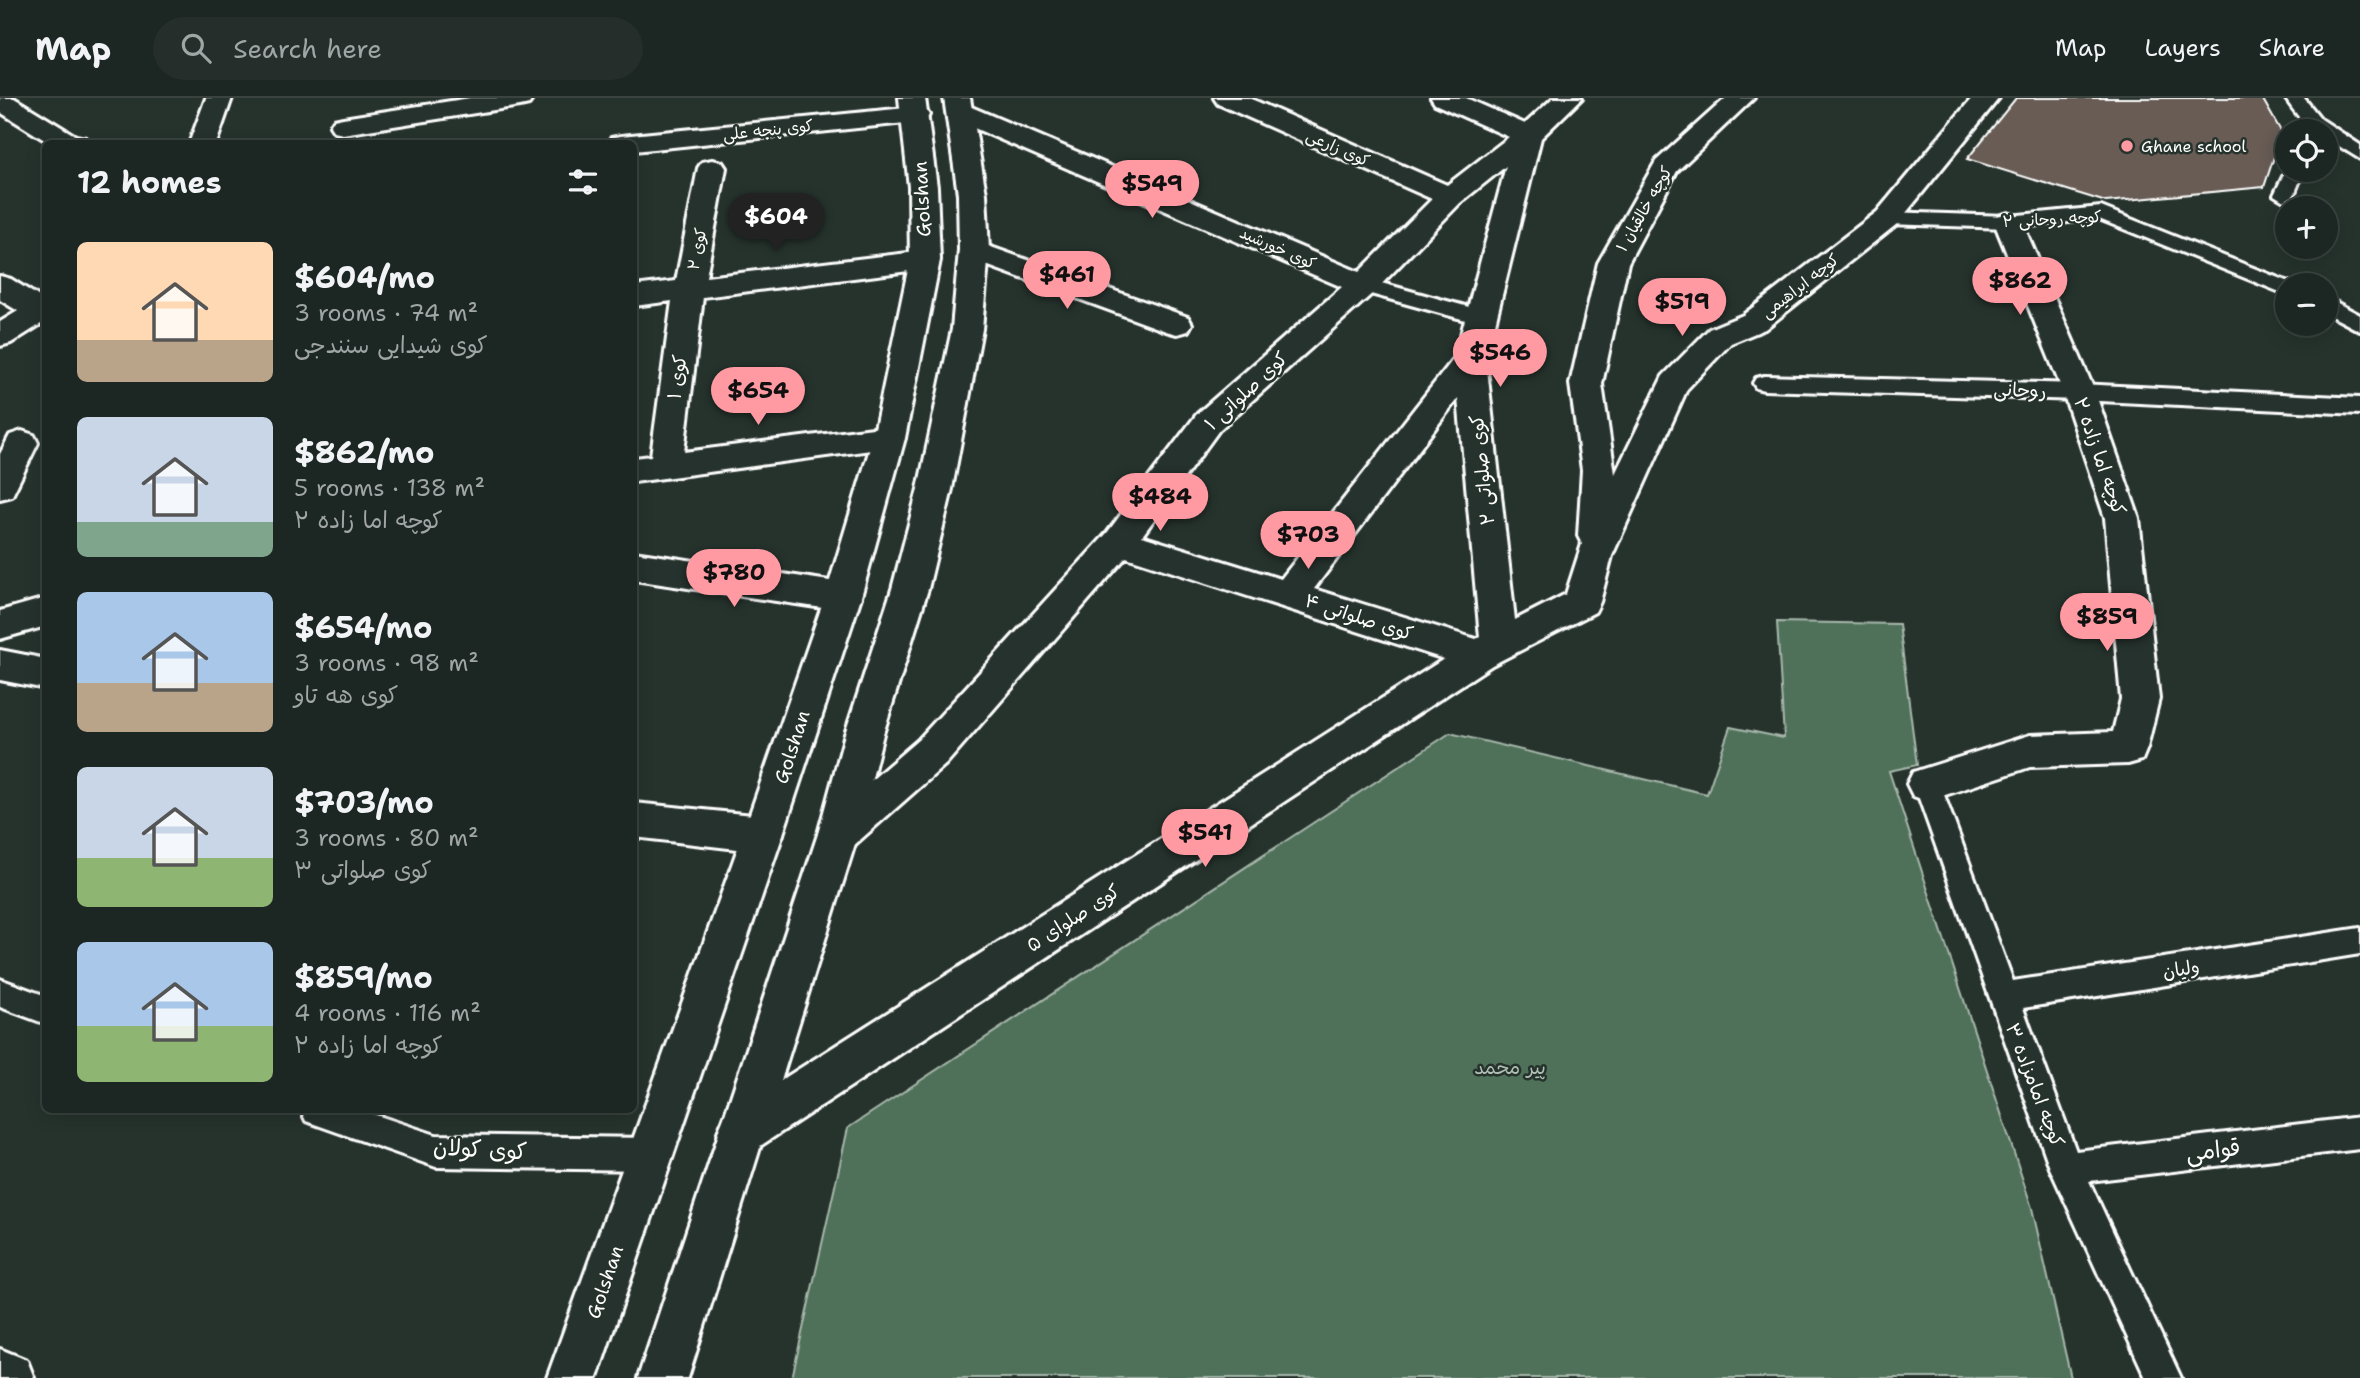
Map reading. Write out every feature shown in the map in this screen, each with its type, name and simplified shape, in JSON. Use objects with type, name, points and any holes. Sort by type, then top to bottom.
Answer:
[{"type":"street","points":[[203,140],[219,98]]},
{"type":"street","points":[[341,135],[355,98]]},
{"type":"street","points":[[341,135],[520,98]]},
{"type":"street","name":"کوی زارعی","points":[[1227,98],[1450,197]]},
{"type":"street","points":[[1444,98],[1528,135]]},
{"type":"street","name":"کوی صلواتی ۱","points":[[838,834],[932,752],[1119,542],[1208,422],[1363,285],[1450,197],[1528,135],[1569,98]]},
{"type":"street","name":"کوچه خالقیان ۱","points":[[1594,556],[1599,470],[1586,384],[1614,263],[1666,167],[1741,98]]},
{"type":"street","name":"کوچه ابراهیمی","points":[[1594,556],[1674,384],[1720,336],[1754,322],[1887,218],[1938,152],[1986,98]]},
{"type":"street","points":[[0,101],[65,140]]},
{"type":"street","points":[[663,1378],[838,834],[864,734],[910,589],[935,489],[967,329],[974,250],[972,194],[959,105]]},
{"type":"street","name":"کوی خورشید","points":[[959,105],[1363,285]]},
{"type":"street","name":"کوی پنجه علی","points":[[637,142],[914,107]]},
{"type":"street","name":"Golshan","points":[[572,1378],[763,834],[843,597],[889,438],[925,260],[923,187],[914,107]]},
{"type":"street","name":"کوی صلواتی ۲","points":[[1489,650],[1470,360],[1528,135]]},
{"type":"street","name":"کوی ۲","points":[[689,289],[712,168]]},
{"type":"street","name":"کوچه اما زاده ۲","points":[[1927,784],[2031,751],[2128,748],[2140,699],[2122,518],[2079,392],[2008,222]]},
{"type":"street","points":[[974,250],[1177,324]]},
{"type":"street","points":[[637,296],[925,260]]},
{"type":"street","points":[[0,286],[42,309]]},
{"type":"street","name":"کوی ۱","points":[[650,468],[689,289]]},
{"type":"street","points":[[0,336],[42,311]]},
{"type":"street","points":[[1289,595],[1470,360]]},
{"type":"street","points":[[650,468],[889,438]]},
{"type":"street","points":[[0,487],[22,443]]},
{"type":"street","name":"کوی صلواتی ۴","points":[[1119,542],[1289,595],[1489,650]]},
{"type":"street","name":"کوی صلوای ۵","points":[[741,1132],[1489,650],[1582,603],[1594,556]]},
{"type":"street","points":[[637,566],[843,597]]},
{"type":"street","points":[[0,625],[42,612]]},
{"type":"street","points":[[0,665],[42,673]]},
{"type":"street","points":[[637,820],[763,834]]},
{"type":"street","points":[[0,1374],[9,1378]]},
{"type":"lane","points":[[2294,98],[2308,119]]},
{"type":"lane","points":[[2338,141],[2360,153]]},
{"type":"lane","points":[[2284,195],[2290,182]]},
{"type":"lane","name":"کوچه روحانی ۲","points":[[1887,218],[2008,222],[2101,213],[2275,282]]},
{"type":"lane","points":[[1363,285],[1480,317]]},
{"type":"lane","points":[[2338,311],[2360,324]]},
{"type":"lane","name":"روحانی","points":[[1765,383],[2079,392],[2360,406]]},
{"type":"lane","name":"کوچه امامزاده ۳","points":[[1927,784],[2066,1168],[2164,1378]]},
{"type":"lane","name":"ولیان","points":[[2002,997],[2360,941]]},
{"type":"lane","points":[[0,993],[42,1009]]},
{"type":"lane","name":"کوی کولان","points":[[326,1113],[436,1151],[650,1154]]},
{"type":"lane","name":"قوامی","points":[[2066,1168],[2360,1133]]},
{"type":"green space","name":"پیر محمد","points":[[1777,622],[1899,624],[1917,765],[1889,771],[2032,1208],[2071,1378],[792,1378],[848,1128],[1450,733],[1707,794],[1730,727],[1784,738]]},
{"type":"building","name":"Ghane school","points":[[2016,98],[2262,98],[2275,121],[2275,154],[2264,187],[2106,202],[1967,159]]},
{"type":"place","name":"Ghane school","points":[[2127,146]]}]
